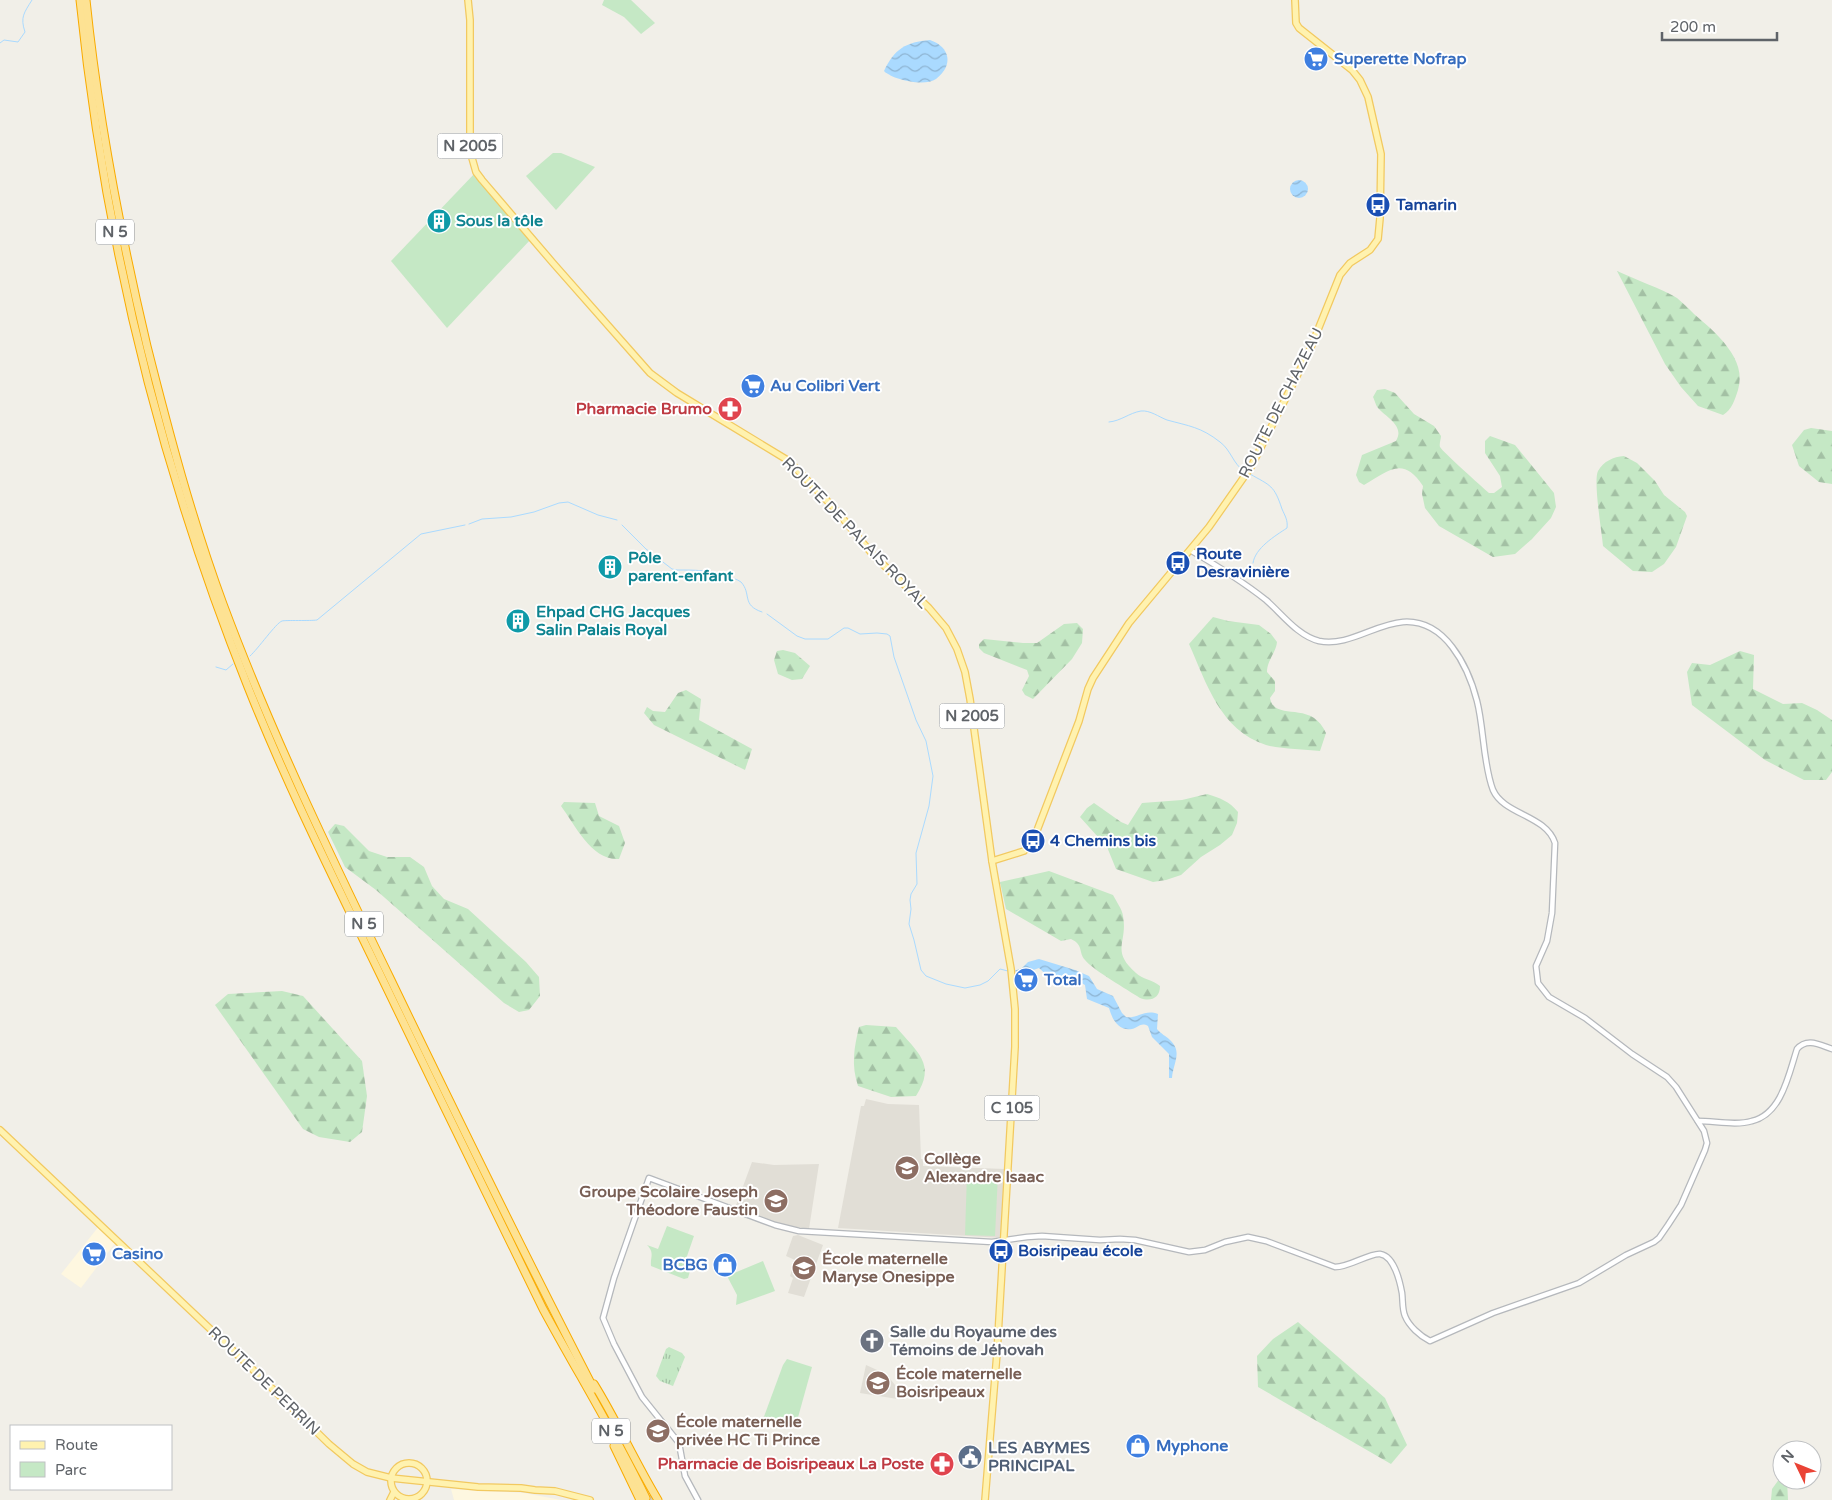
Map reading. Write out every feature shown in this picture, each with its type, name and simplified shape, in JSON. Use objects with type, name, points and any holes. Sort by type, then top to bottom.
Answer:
[{"type":"highway","name":"N 5","points":[[80,0],[98,144],[130,308],[157,415],[188,522],[216,604],[292,793],[543,1309],[576,1362]]},
{"type":"highway","name":"N 5","points":[[86,0],[113,193],[138,307],[176,459],[194,520],[223,602],[254,684],[299,790],[576,1362],[645,1498]]},
{"type":"highway","points":[[576,1362],[607,1405],[642,1474],[658,1500]]},
{"type":"main road","name":"ROUTE DE PALAIS ROYAL","points":[[468,0],[470,20],[470,151],[476,172],[552,263],[650,373],[677,393],[789,461],[873,555],[929,608],[946,628],[957,648],[965,672],[992,861]]},
{"type":"main road","name":"ROUTE DE CHAZEAU","points":[[992,861],[1024,851],[1033,841],[1076,730],[1088,688],[1093,678],[1130,623],[1190,550],[1244,479],[1309,352],[1340,275],[1350,263],[1370,250],[1379,234],[1381,154],[1368,97],[1360,80],[1352,70],[1299,28],[1296,23],[1295,0]]},
{"type":"main road","name":"N 2005","points":[[992,861],[1012,972]]},
{"type":"main road","name":"C 105","points":[[985,1500],[997,1353],[1015,1048],[1015,1009],[1012,972]]},
{"type":"main road","name":"ROUTE DE PERRIN","points":[[0,1130],[329,1444],[353,1464],[367,1472],[391,1478],[478,1487],[556,1491],[590,1500]]},
{"type":"main road","points":[[396,1500],[402,1498],[410,1499],[418,1496],[424,1490],[427,1482],[423,1470],[411,1463],[397,1468],[391,1478],[394,1492],[402,1498]]},
{"type":"main road","points":[[390,1500],[394,1492]]},
{"type":"street","points":[[698,1500],[685,1476],[678,1443],[642,1397],[614,1344],[603,1318],[614,1278],[649,1178],[776,1225],[799,1231],[992,1242],[1042,1236],[1100,1240],[1127,1239],[1189,1252],[1206,1250],[1239,1239],[1254,1238],[1335,1267],[1342,1267],[1369,1256],[1381,1254],[1388,1258],[1396,1272],[1406,1318],[1421,1335],[1430,1341],[1493,1313],[1579,1284],[1659,1238],[1681,1205],[1706,1150],[1704,1131],[1676,1087],[1667,1077],[1625,1050],[1584,1018],[1549,997],[1538,983],[1536,966],[1547,941],[1552,913],[1555,843],[1553,836],[1544,826],[1501,800],[1494,791],[1477,701],[1470,680],[1450,643],[1442,634],[1430,626],[1416,622],[1403,622],[1333,642],[1314,639],[1297,629],[1248,587],[1218,566],[1190,550]]},
{"type":"street","points":[[1698,1120],[1748,1122],[1765,1116],[1772,1109],[1782,1091],[1798,1049],[1802,1044],[1811,1042],[1832,1049]]},
{"type":"street","points":[[1704,1131],[1708,1121]]},
{"type":"shaded area","name":"Collège Alexandre Isaac","points":[[866,1099],[888,1104],[919,1105],[921,1159],[923,1159],[923,1166],[1005,1169],[1002,1238],[838,1228],[861,1106],[864,1106]]},
{"type":"shaded area","name":"Groupe Scolaire Joseph Théodore Faustin","points":[[752,1162],[774,1165],[819,1164],[809,1229],[778,1224],[735,1208]]},
{"type":"shaded area","points":[[99,1226],[116,1242],[81,1288],[61,1274]]},
{"type":"shaded area","name":"École maternelle Maryse Onesippe","points":[[798,1235],[823,1245],[804,1297],[788,1293],[793,1278],[790,1276],[795,1260],[786,1256],[793,1236]]},
{"type":"shaded area","name":"École maternelle Boisripeaux","points":[[866,1365],[886,1374],[905,1397],[904,1400],[860,1393]]},
{"type":"shaded area","points":[[451,1489],[524,1493],[561,1500],[454,1500]]},
{"type":"green space","points":[[604,0],[631,0],[655,23],[641,34],[624,17],[602,5]]},
{"type":"green space","points":[[553,153],[561,153],[595,167],[556,210],[526,176]]},
{"type":"green space","points":[[476,172],[532,238],[447,328],[391,261]]},
{"type":"green space","points":[[1617,271],[1677,298],[1728,347],[1734,357],[1740,379],[1734,401],[1726,413],[1723,415],[1698,406],[1681,387],[1665,364]]},
{"type":"green space","points":[[1385,389],[1395,393],[1414,414],[1434,426],[1441,436],[1440,447],[1489,493],[1494,493],[1502,487],[1500,476],[1485,453],[1485,441],[1490,436],[1515,445],[1554,493],[1556,507],[1551,518],[1515,554],[1493,557],[1439,526],[1425,508],[1422,494],[1423,486],[1416,476],[1409,471],[1402,468],[1395,469],[1364,485],[1359,482],[1356,475],[1362,455],[1396,441],[1398,436],[1397,427],[1377,407],[1373,397],[1377,390]]},
{"type":"green space","points":[[1811,428],[1832,431],[1832,484],[1819,482],[1799,466],[1792,445],[1804,430]]},
{"type":"green space","points":[[1624,456],[1637,463],[1655,481],[1664,495],[1685,512],[1687,516],[1676,547],[1664,564],[1652,572],[1633,571],[1603,546],[1597,496],[1598,471],[1609,460]]},
{"type":"green space","points":[[1213,617],[1259,625],[1271,634],[1277,642],[1268,664],[1267,672],[1275,681],[1275,691],[1270,698],[1272,703],[1278,709],[1284,711],[1306,714],[1320,724],[1326,733],[1320,751],[1266,745],[1250,738],[1237,729],[1226,717],[1209,690],[1189,644]]},
{"type":"green space","points":[[1077,623],[1083,629],[1082,643],[1072,659],[1033,699],[1025,695],[1022,690],[1029,676],[1027,670],[984,653],[979,648],[979,644],[984,639],[1037,643],[1064,624]]},
{"type":"green space","points":[[783,650],[795,653],[810,666],[802,679],[792,680],[778,674],[774,660],[777,651]]},
{"type":"green space","points":[[1740,651],[1754,655],[1753,689],[1783,704],[1802,703],[1832,720],[1832,772],[1826,780],[1804,780],[1765,760],[1692,705],[1687,672],[1692,663],[1710,665]]},
{"type":"green space","points":[[686,690],[701,699],[699,720],[752,749],[745,770],[654,725],[644,713],[647,707],[653,711],[665,712],[678,693]]},
{"type":"green space","points":[[1207,794],[1224,800],[1238,812],[1237,823],[1232,835],[1201,857],[1181,875],[1166,880],[1153,882],[1116,869],[1107,847],[1080,817],[1094,803],[1128,825],[1142,803],[1182,800]]},
{"type":"green space","points":[[564,802],[595,803],[599,816],[619,826],[625,843],[619,859],[609,858],[592,848],[578,832],[561,806]]},
{"type":"green space","points":[[335,824],[344,826],[369,851],[387,857],[410,857],[424,867],[432,886],[444,899],[468,909],[526,962],[539,977],[540,996],[529,1010],[519,1012],[504,1003],[376,890],[345,867],[328,832]]},
{"type":"green space","points":[[1049,871],[1113,895],[1123,916],[1122,952],[1124,958],[1138,975],[1160,986],[1157,996],[1151,999],[1140,998],[1089,964],[1075,941],[1071,939],[1061,941],[1006,909],[1000,882]]},
{"type":"green space","points":[[282,991],[303,996],[362,1061],[367,1096],[362,1132],[350,1142],[319,1137],[303,1129],[215,1005],[228,994]]},
{"type":"green space","points":[[866,1025],[896,1027],[917,1051],[922,1059],[925,1075],[916,1096],[891,1097],[858,1086],[854,1071],[855,1049],[859,1027]]},
{"type":"green space","points":[[967,1173],[998,1174],[995,1236],[965,1235]]},
{"type":"green space","points":[[667,1226],[694,1236],[686,1259],[703,1266],[695,1267],[690,1271],[688,1278],[684,1279],[651,1266],[652,1253],[647,1245],[658,1249]]},
{"type":"green space","points":[[763,1261],[775,1291],[736,1305],[737,1295],[727,1276]]},
{"type":"green space","points":[[1298,1322],[1385,1398],[1407,1445],[1391,1464],[1258,1387],[1257,1356],[1273,1339]]},
{"type":"green space","points":[[669,1347],[682,1353],[685,1357],[673,1386],[660,1381],[656,1376],[666,1349]]},
{"type":"green space","points":[[787,1359],[812,1367],[797,1421],[795,1426],[766,1427],[762,1422],[783,1365]]},
{"type":"green space","points":[[1772,1489],[1788,1490],[1788,1500],[1771,1500]]},
{"type":"water","points":[[930,40],[942,47],[947,57],[942,74],[936,79],[924,82],[902,80],[884,71],[892,57],[902,48],[914,43]]},
{"type":"water","points":[[1295,180],[1303,180],[1308,185],[1306,196],[1295,198],[1290,193],[1290,185]]},
{"type":"water","points":[[1039,959],[1089,976],[1097,989],[1113,996],[1126,1017],[1134,1017],[1145,1013],[1158,1014],[1157,1029],[1174,1044],[1177,1053],[1172,1078],[1169,1078],[1169,1054],[1152,1037],[1148,1026],[1142,1025],[1127,1029],[1119,1026],[1109,1008],[1087,999],[1085,985],[1081,983],[1051,979],[1039,968],[1025,973],[1014,971],[1022,968],[1028,962]]},
{"type":"waterway","points":[[0,43],[4,40],[18,42],[25,32],[24,15],[32,0]]},
{"type":"waterway","points":[[1109,422],[1144,411],[1195,428],[1207,433],[1224,445],[1237,465],[1244,471]]},
{"type":"waterway","points":[[1250,474],[1271,487],[1277,495],[1287,525],[1287,528],[1261,547],[1253,563]]},
{"type":"waterway","points":[[469,524],[482,519],[511,517],[534,512],[559,503],[568,502],[598,515],[617,520]]},
{"type":"waterway","points":[[250,656],[279,623],[282,621],[317,620],[421,534],[465,525]]},
{"type":"waterway","points":[[622,525],[646,549],[672,569],[708,571],[741,582],[751,606],[762,612]]},
{"type":"waterway","points":[[767,614],[797,636],[805,639],[828,639],[844,628],[860,634],[877,633],[890,636],[894,657],[916,720],[926,741],[933,776],[929,806],[916,853],[917,884],[910,900],[909,924],[921,970],[926,976],[946,984],[965,988],[988,981],[1000,969],[1008,971]]},
{"type":"waterway","points":[[216,667],[226,670],[233,664]]},
{"type":"tunnel","points":[[649,1496],[652,1500]]},
{"type":"place","name":"Superette Nofrap","points":[[1316,59]]},
{"type":"place","name":"Tamarin","points":[[1378,205]]},
{"type":"place","name":"Sous la tôle","points":[[439,221]]},
{"type":"place","name":"Au Colibri Vert","points":[[753,386]]},
{"type":"place","name":"Pharmacie Brumo","points":[[730,409]]},
{"type":"place","name":"Route Desravinière","points":[[1178,563]]},
{"type":"place","name":"Pôle parent-enfant","points":[[610,567]]},
{"type":"place","name":"Ehpad CHG Jacques Salin Palais Royal","points":[[518,621]]},
{"type":"place","name":"4 Chemins bis","points":[[1033,841]]},
{"type":"place","name":"Total","points":[[1026,980]]},
{"type":"place","name":"Collège Alexandre Isaac","points":[[907,1168]]},
{"type":"place","name":"Groupe Scolaire Joseph Théodore Faustin","points":[[776,1201]]},
{"type":"place","name":"Boisripeau école","points":[[1001,1251]]},
{"type":"place","name":"Casino","points":[[94,1254]]},
{"type":"place","name":"BCBG","points":[[725,1265]]},
{"type":"place","name":"École maternelle Maryse Onesippe","points":[[804,1268]]},
{"type":"place","name":"Salle du Royaume des Témoins de Jéhovah","points":[[872,1341]]},
{"type":"place","name":"École maternelle Boisripeaux","points":[[878,1383]]},
{"type":"place","name":"École maternelle privée HC Ti Prince","points":[[658,1431]]},
{"type":"place","name":"Myphone","points":[[1138,1446]]},
{"type":"place","name":"LES ABYMES PRINCIPAL","points":[[970,1457]]},
{"type":"place","name":"Pharmacie de Boisripeaux La Poste","points":[[942,1464]]}]
